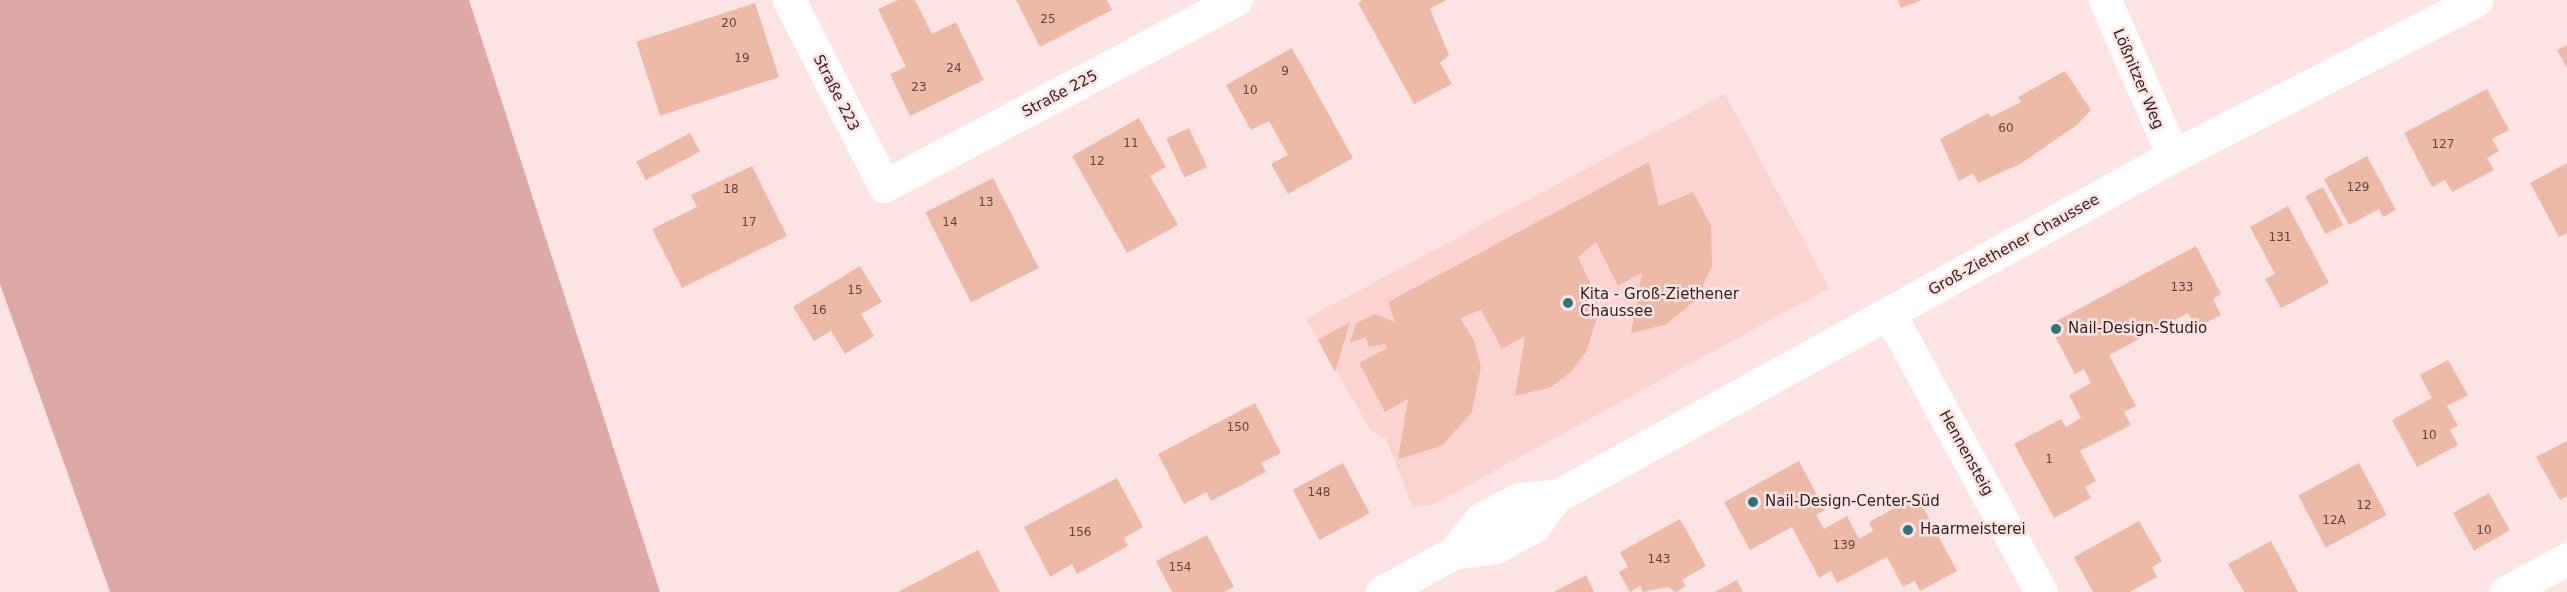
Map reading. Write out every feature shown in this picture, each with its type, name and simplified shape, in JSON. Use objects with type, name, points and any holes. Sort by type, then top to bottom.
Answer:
[{"type":"street","name":"Straße 223","points":[[789,0],[884,186]]},
{"type":"street","name":"Straße 225","points":[[884,186],[1236,0]]},
{"type":"street","name":"Lößnitzer Weg","points":[[2105,0],[2173,156]]},
{"type":"street","name":"Groß-Ziethener Chaussee","points":[[1382,592],[1453,554],[1496,547],[1525,531],[1557,496],[1890,315],[2173,156],[2475,0]]},
{"type":"street","name":"Hennensteig","points":[[1890,315],[2041,592]]},
{"type":"street","points":[[2506,592],[2565,565]]},
{"type":"shaded area","points":[[0,0],[469,0],[660,592],[110,592],[0,284]]},
{"type":"shaded area","name":"Kita - Groß-Ziethener Chaussee","points":[[1725,94],[1829,288],[1432,505],[1412,506],[1386,439],[1371,431],[1306,319]]},
{"type":"building","points":[[898,0],[915,0],[932,34],[956,22],[984,80],[910,116],[890,74],[906,67],[878,9]]},
{"type":"building","points":[[1016,0],[1107,0],[1112,10],[1040,47]]},
{"type":"building","points":[[1362,0],[1446,0],[1430,9],[1449,55],[1440,63],[1452,84],[1414,104],[1358,3]]},
{"type":"building","points":[[1898,0],[1922,0],[1901,8]]},
{"type":"building","points":[[755,3],[779,77],[660,116],[636,42]]},
{"type":"building","points":[[2567,45],[2567,68],[2557,50]]},
{"type":"building","points":[[1292,48],[1353,158],[1288,194],[1271,164],[1288,155],[1269,121],[1251,130],[1226,85]]},
{"type":"building","points":[[2065,71],[2091,110],[2077,125],[2020,164],[1978,183],[1973,173],[1959,181],[1940,139],[1988,113],[1991,117],[2021,102],[2018,97]]},
{"type":"building","points":[[2487,89],[2509,130],[2492,139],[2499,151],[2487,158],[2494,170],[2452,192],[2445,180],[2432,187],[2404,133]]},
{"type":"building","points":[[1139,118],[1166,167],[1150,176],[1178,225],[1127,253],[1072,156]]},
{"type":"building","points":[[1189,128],[1207,167],[1185,178],[1166,139]]},
{"type":"building","points":[[690,133],[700,152],[646,180],[636,162]]},
{"type":"building","points":[[2367,156],[2396,210],[2383,217],[2379,209],[2349,225],[2324,179]]},
{"type":"building","points":[[1649,162],[1659,206],[1693,192],[1711,225],[1712,266],[1696,300],[1665,325],[1631,333],[1642,273],[1618,286],[1596,242],[1578,257],[1596,295],[1597,318],[1586,352],[1571,372],[1551,387],[1515,396],[1525,336],[1502,349],[1481,310],[1460,318],[1474,340],[1481,367],[1472,412],[1442,446],[1398,459],[1408,399],[1385,412],[1359,363],[1387,348],[1385,344],[1369,347],[1366,337],[1350,343],[1356,323],[1375,314],[1395,322],[1388,302]]},
{"type":"building","points":[[2567,163],[2567,233],[2559,237],[2530,183]]},
{"type":"building","points":[[752,166],[787,236],[682,288],[652,229],[697,207],[691,195]]},
{"type":"building","points":[[993,178],[1039,268],[971,302],[925,213]]},
{"type":"building","points":[[2323,187],[2343,225],[2326,234],[2305,196]]},
{"type":"building","points":[[2288,206],[2329,283],[2281,308],[2265,279],[2275,274],[2250,227]]},
{"type":"building","points":[[2196,246],[2221,294],[2213,299],[2221,315],[2196,328],[2188,313],[2109,355],[2136,406],[2124,412],[2131,425],[2080,451],[2096,481],[2085,487],[2091,498],[2054,518],[2014,444],[2061,419],[2066,427],[2081,418],[2069,395],[2091,383],[2084,369],[2075,374],[2049,325]]},
{"type":"building","points":[[860,266],[882,302],[861,314],[874,336],[845,354],[831,331],[814,341],[793,307]]},
{"type":"building","points":[[1350,322],[1335,372],[1318,340]]},
{"type":"building","points":[[2448,360],[2468,395],[2447,406],[2458,426],[2450,430],[2458,445],[2417,467],[2392,420],[2432,398],[2420,375]]},
{"type":"building","points":[[1255,403],[1281,453],[1261,463],[1266,472],[1211,501],[1207,492],[1184,504],[1158,454]]},
{"type":"building","points":[[2567,441],[2567,496],[2560,500],[2536,457]]},
{"type":"building","points":[[1799,461],[1825,510],[1816,515],[1824,529],[1847,516],[1859,539],[1873,531],[1869,522],[1917,496],[1957,571],[1920,591],[1915,581],[1903,587],[1887,557],[1837,583],[1831,571],[1819,578],[1792,527],[1750,550],[1724,502]]},
{"type":"building","points":[[1343,463],[1370,513],[1319,540],[1293,490]]},
{"type":"building","points":[[2359,463],[2387,515],[2326,547],[2298,495]]},
{"type":"building","points":[[1117,478],[1143,527],[1124,538],[1128,546],[1077,574],[1072,564],[1050,577],[1024,527]]},
{"type":"building","points":[[2489,493],[2510,531],[2474,550],[2453,513]]},
{"type":"building","points":[[1680,519],[1706,566],[1682,580],[1686,586],[1676,592],[1668,587],[1643,592],[1640,586],[1630,592],[1619,572],[1628,567],[1620,552]]},
{"type":"building","points":[[2139,521],[2162,561],[2152,567],[2157,577],[2129,592],[2093,592],[2074,557]]},
{"type":"building","points":[[1207,535],[1234,587],[1224,592],[1172,592],[1156,561]]},
{"type":"building","points":[[2271,541],[2298,592],[2244,592],[2228,564]]},
{"type":"building","points":[[978,550],[1000,592],[898,592]]},
{"type":"building","points":[[1586,575],[1594,592],[1554,592]]},
{"type":"building","points":[[1737,580],[1743,592],[1715,592]]},
{"type":"place","name":"Kita - Groß-Ziethener Chaussee","points":[[1568,303]]},
{"type":"place","name":"Nail-Design-Studio","points":[[2056,329]]},
{"type":"place","name":"Nail-Design-Center-Süd","points":[[1753,502]]},
{"type":"place","name":"Haarmeisterei","points":[[1908,530]]}]
